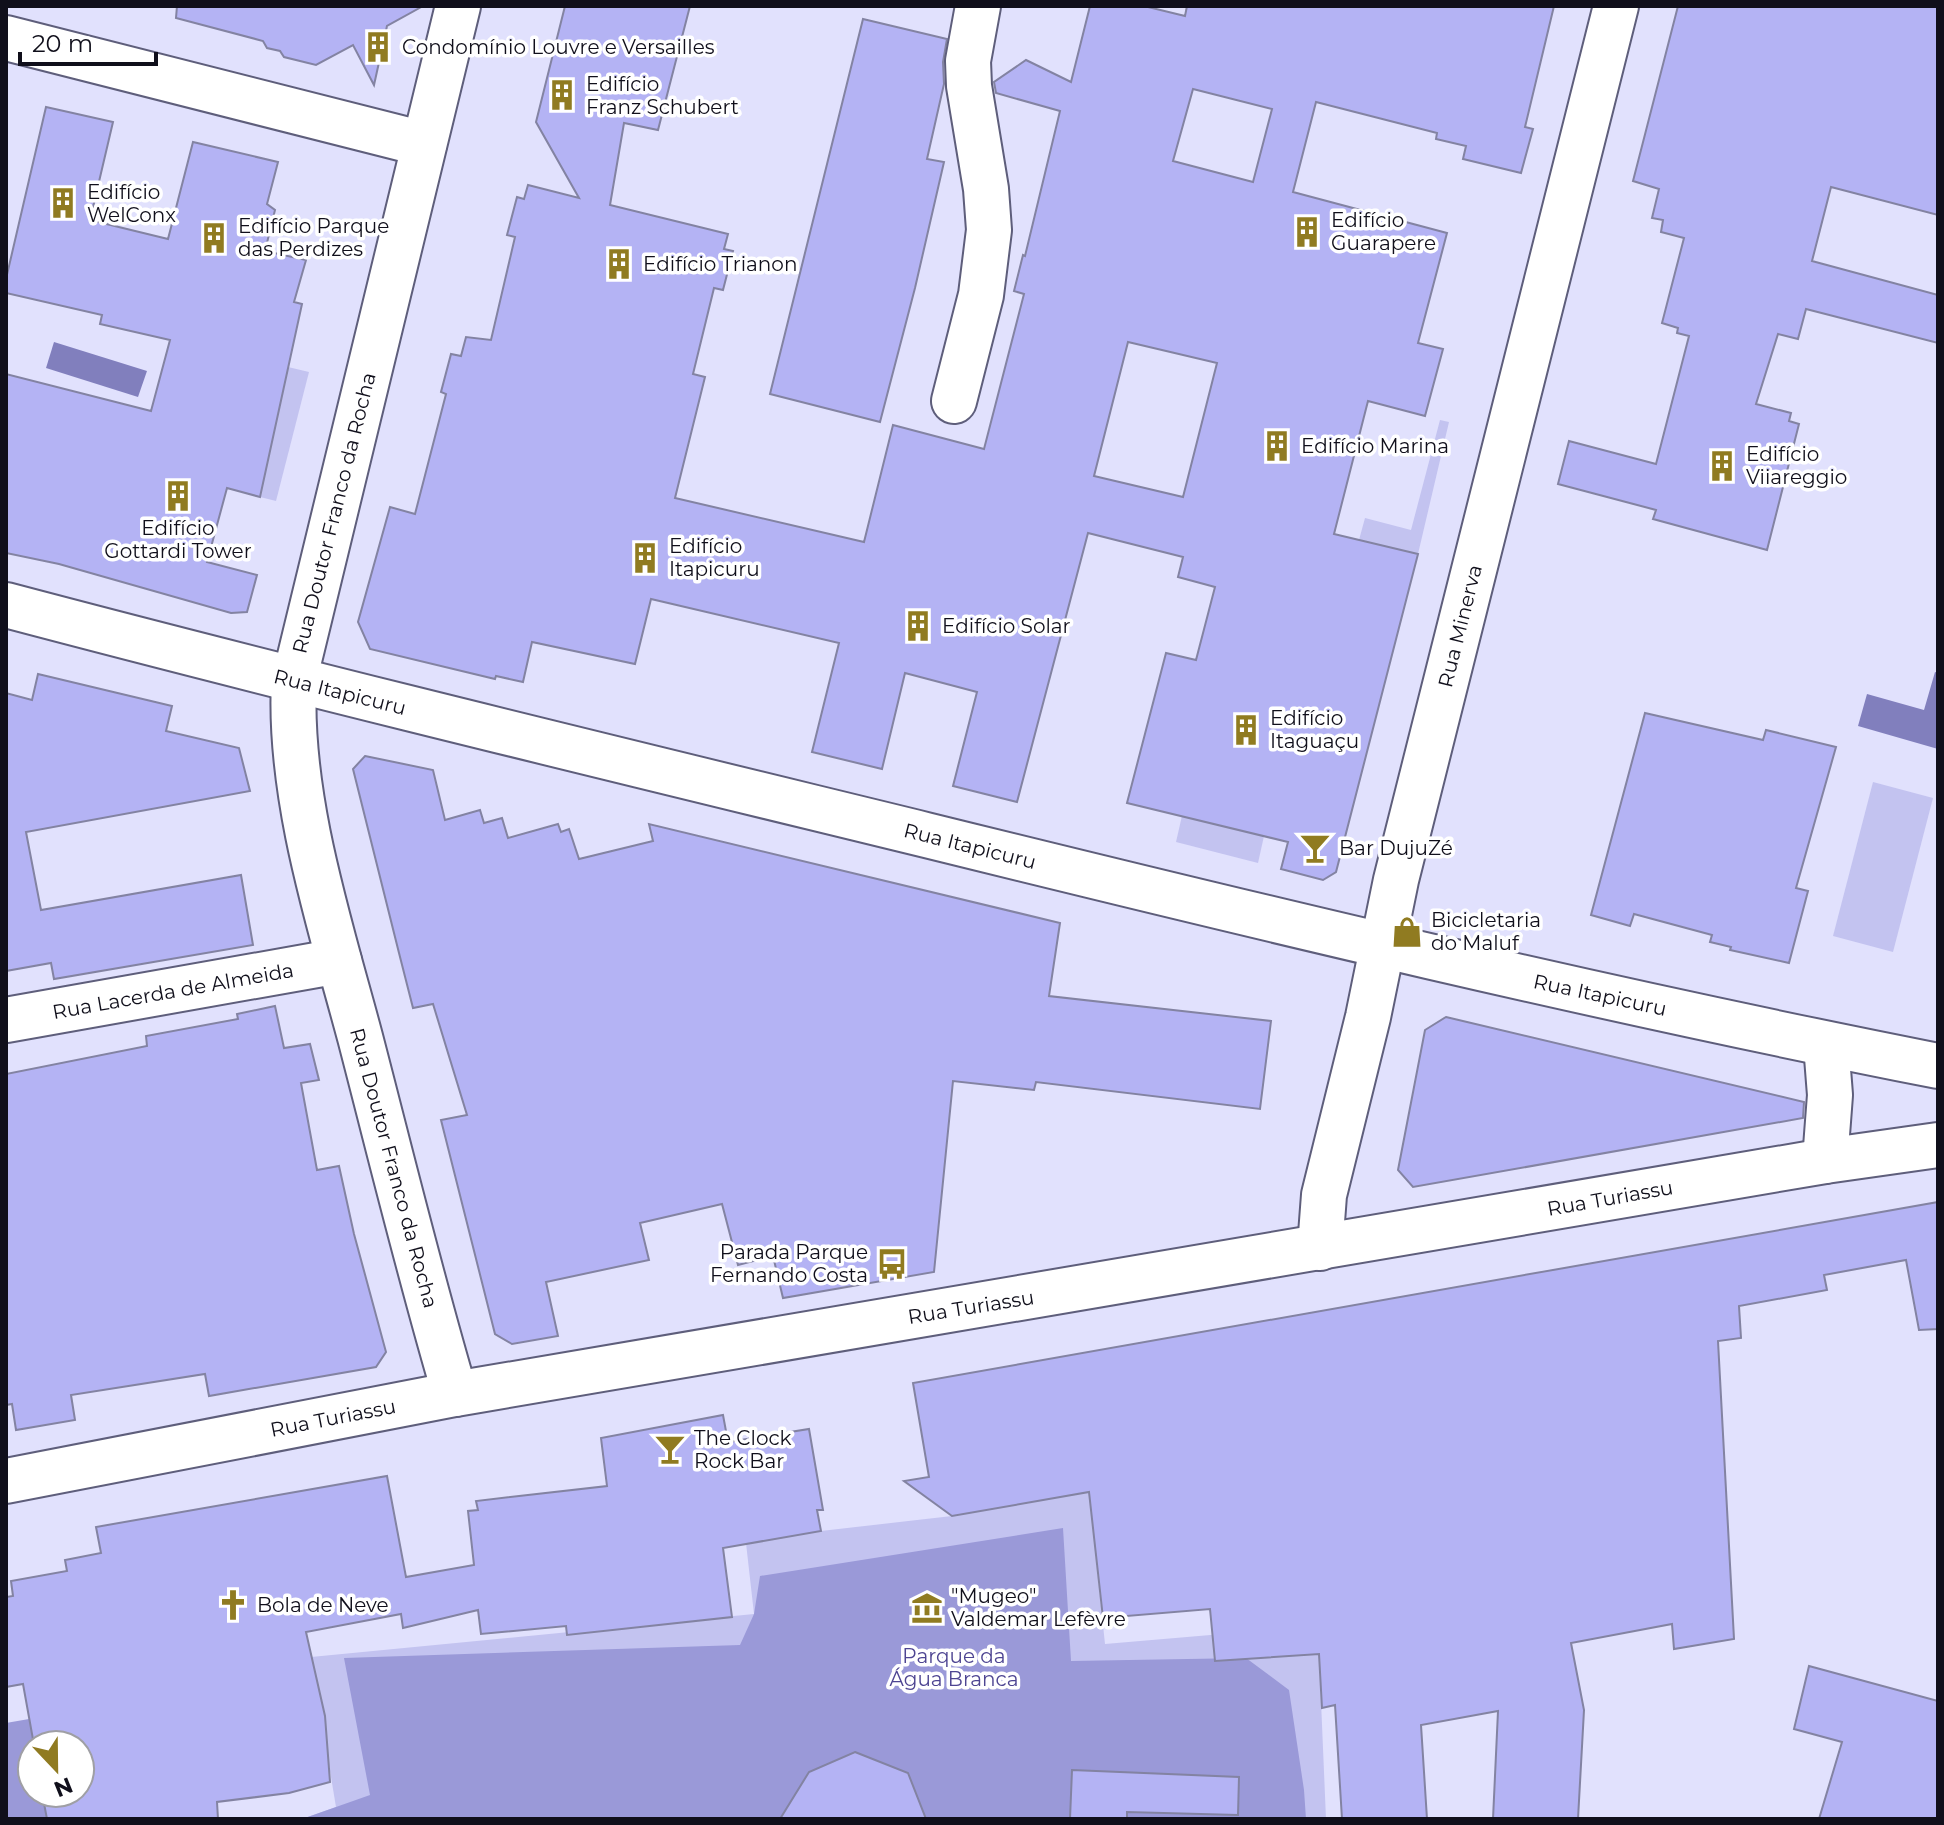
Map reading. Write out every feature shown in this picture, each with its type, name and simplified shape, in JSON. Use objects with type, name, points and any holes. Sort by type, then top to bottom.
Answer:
[{"type":"street","name":"Rua Doutor Franco da Rocha","points":[[455,1394],[339,961],[297,781],[292,721],[294,681],[458,6]]},
{"type":"street","points":[[954,401],[981,295],[989,230],[986,189],[969,86],[968,61],[978,6]]},
{"type":"street","name":"Rua Minerva","points":[[1320,1248],[1324,1195],[1368,1017],[1396,880],[1616,6]]},
{"type":"street","points":[[6,38],[424,144]]},
{"type":"street","name":"Rua Itapicuru","points":[[6,605],[294,681],[1382,947],[1938,1066]]},
{"type":"street","name":"Rua Lacerda de Almeida","points":[[6,1020],[339,961]]},
{"type":"street","points":[[1825,1161],[1830,1095],[1826,1044]]},
{"type":"street","name":"Rua Turiassu","points":[[6,1481],[455,1394],[1825,1161],[1938,1145]]},
{"type":"green space","points":[[288,367],[309,372],[276,501],[260,497]]},
{"type":"green space","points":[[1440,420],[1449,422],[1418,554],[1359,540],[1365,518],[1411,530]]},
{"type":"green space","points":[[1873,782],[1933,798],[1893,952],[1833,936]]},
{"type":"green space","points":[[1184,807],[1266,827],[1258,863],[1176,842]]},
{"type":"green space","name":"Parque da Água Branca","points":[[1089,1492],[1105,1644],[1269,1630],[1319,1654],[1326,1819],[302,1819],[336,1807],[311,1657],[754,1614],[746,1543],[952,1516]]},
{"type":"green space","name":"Parque da Água Branca","points":[[1063,1528],[1071,1661],[1246,1658],[1289,1690],[1306,1819],[302,1819],[370,1795],[344,1658],[740,1645],[754,1614],[760,1576]]},
{"type":"green space","points":[[29,1719],[31,1729],[16,1729],[16,1809],[45,1809],[47,1819],[6,1819],[6,1723]]},
{"type":"shaded area","points":[[54,342],[147,371],[138,397],[46,368]]},
{"type":"shaded area","points":[[1935,672],[1938,673],[1938,749],[1858,726],[1867,694],[1924,710]]},
{"type":"building","points":[[177,6],[423,6],[387,26],[374,85],[353,45],[316,65],[284,57],[280,51],[267,48],[263,41],[176,18]]},
{"type":"building","points":[[565,6],[690,6],[658,130],[624,123],[610,205],[728,234],[724,249],[733,251],[723,290],[714,288],[693,374],[705,377],[675,498],[864,542],[893,425],[984,449],[1024,294],[1014,291],[1060,111],[996,93],[994,82],[1026,60],[1071,82],[1090,6],[1144,6],[1185,16],[1187,6],[1554,6],[1525,127],[1533,129],[1521,173],[1463,159],[1466,146],[1436,139],[1437,133],[1316,102],[1293,192],[1447,233],[1418,343],[1443,349],[1425,416],[1368,401],[1334,534],[1418,554],[1336,872],[1323,880],[1281,869],[1288,842],[1127,803],[1166,653],[1196,660],[1215,587],[1178,577],[1183,557],[1088,533],[1017,802],[953,786],[977,692],[905,673],[882,769],[812,752],[839,643],[651,599],[635,664],[532,642],[523,682],[496,676],[495,679],[370,649],[358,622],[390,507],[415,514],[446,394],[441,392],[451,354],[461,356],[466,337],[491,340],[515,237],[507,235],[517,197],[524,199],[528,185],[579,198],[536,122]],"holes":[[[1193,89],[1272,109],[1253,182],[1173,161]],[[1128,342],[1217,363],[1183,497],[1094,476]]]},
{"type":"building","points":[[1678,6],[1938,6],[1938,215],[1831,187],[1812,261],[1938,295],[1938,343],[1806,309],[1798,339],[1778,334],[1756,404],[1791,413],[1789,421],[1799,424],[1767,550],[1653,519],[1656,510],[1558,484],[1569,441],[1656,464],[1689,336],[1677,333],[1678,328],[1662,323],[1684,238],[1661,232],[1663,220],[1652,218],[1659,189],[1633,181]]},
{"type":"building","points":[[863,19],[947,39],[943,62],[944,84],[927,159],[944,162],[880,422],[770,394]]},
{"type":"building","points":[[46,107],[113,122],[90,220],[168,239],[193,142],[278,162],[267,204],[275,210],[265,251],[306,260],[294,302],[302,304],[260,497],[227,488],[207,562],[257,575],[247,612],[231,613],[59,564],[6,553],[6,374],[151,411],[170,340],[100,324],[102,315],[6,293],[6,279]]},
{"type":"building","points":[[38,674],[172,706],[166,731],[239,748],[250,791],[26,832],[41,910],[241,875],[253,945],[54,979],[51,963],[6,971],[6,693],[32,700]]},
{"type":"building","points":[[1645,713],[1763,740],[1766,730],[1836,747],[1796,888],[1808,891],[1789,963],[1730,950],[1731,947],[1710,942],[1712,935],[1634,914],[1630,926],[1591,915]]},
{"type":"building","points":[[365,756],[433,770],[445,820],[480,810],[484,823],[502,818],[508,838],[558,824],[561,832],[569,829],[579,859],[653,841],[649,824],[1060,923],[1049,996],[1271,1021],[1260,1109],[1036,1082],[1034,1090],[953,1081],[934,1272],[783,1298],[773,1256],[738,1265],[722,1204],[640,1223],[649,1260],[546,1282],[558,1336],[512,1344],[495,1334],[441,1120],[467,1115],[433,1004],[413,1008],[353,769]]},
{"type":"building","points":[[275,1006],[284,1048],[310,1044],[319,1080],[301,1083],[317,1170],[339,1166],[386,1352],[376,1367],[209,1396],[205,1374],[71,1395],[75,1420],[16,1430],[12,1404],[6,1405],[6,1074],[147,1046],[146,1036],[238,1019],[237,1014]]},
{"type":"building","points":[[1446,1017],[1804,1102],[1803,1118],[1413,1187],[1398,1170],[1425,1030]]},
{"type":"building","points":[[1938,1202],[1938,1329],[1919,1330],[1906,1260],[1824,1275],[1827,1290],[1739,1306],[1741,1338],[1718,1341],[1734,1639],[1674,1649],[1672,1624],[1571,1643],[1584,1710],[1578,1819],[1493,1819],[1498,1711],[1421,1725],[1427,1819],[1342,1819],[1335,1705],[1322,1708],[1319,1654],[1215,1661],[1210,1609],[1103,1618],[1089,1492],[952,1516],[904,1481],[929,1477],[913,1383]]},
{"type":"building","points":[[723,1415],[728,1442],[809,1429],[823,1510],[817,1510],[821,1531],[723,1548],[732,1617],[567,1635],[566,1626],[481,1634],[478,1610],[403,1628],[401,1614],[306,1632],[325,1716],[330,1782],[289,1793],[217,1802],[218,1819],[47,1819],[45,1809],[96,1809],[96,1729],[31,1729],[23,1684],[6,1687],[6,1597],[13,1596],[11,1581],[67,1571],[65,1560],[101,1553],[96,1527],[387,1476],[406,1577],[474,1565],[468,1511],[478,1510],[476,1501],[607,1486],[601,1438]]},
{"type":"building","points":[[1809,1666],[1938,1701],[1938,1819],[1819,1819],[1842,1742],[1794,1729]]},
{"type":"building","points":[[855,1752],[908,1773],[926,1819],[780,1819],[809,1772]]},
{"type":"building","points":[[1072,1770],[1239,1777],[1238,1815],[1127,1812],[1127,1819],[1070,1819]]},
{"type":"place","name":"Condomínio Louvre e Versailles","points":[[378,47]]},
{"type":"place","name":"Edifício Franz Schubert","points":[[562,95]]},
{"type":"place","name":"Edifício WelConx","points":[[63,203]]},
{"type":"place","name":"Edifício Guarapere","points":[[1307,232]]},
{"type":"place","name":"Edifício Parque das Perdizes","points":[[214,238]]},
{"type":"place","name":"Edifício Trianon","points":[[619,264]]},
{"type":"place","name":"Edifício Marina","points":[[1277,446]]},
{"type":"place","name":"Edifício Viiareggio","points":[[1722,466]]},
{"type":"place","name":"Edifício Gottardi Tower","points":[[178,496]]},
{"type":"place","name":"Edifício Itapicuru","points":[[645,558]]},
{"type":"place","name":"Edifício Solar","points":[[918,626]]},
{"type":"place","name":"Edifício Itaguaçu","points":[[1246,730]]},
{"type":"place","name":"Bar DujuZé","points":[[1315,848]]},
{"type":"place","name":"Bicicletaria do Maluf","points":[[1407,932]]},
{"type":"place","name":"Parada Parque Fernando Costa","points":[[892,1264]]},
{"type":"place","name":"The Clock Rock Bar","points":[[670,1449]]},
{"type":"place","name":"Bola de Neve","points":[[233,1605]]},
{"type":"place","name":"\"Mugeo\" Valdemar Lefèvre","points":[[927,1608]]}]
